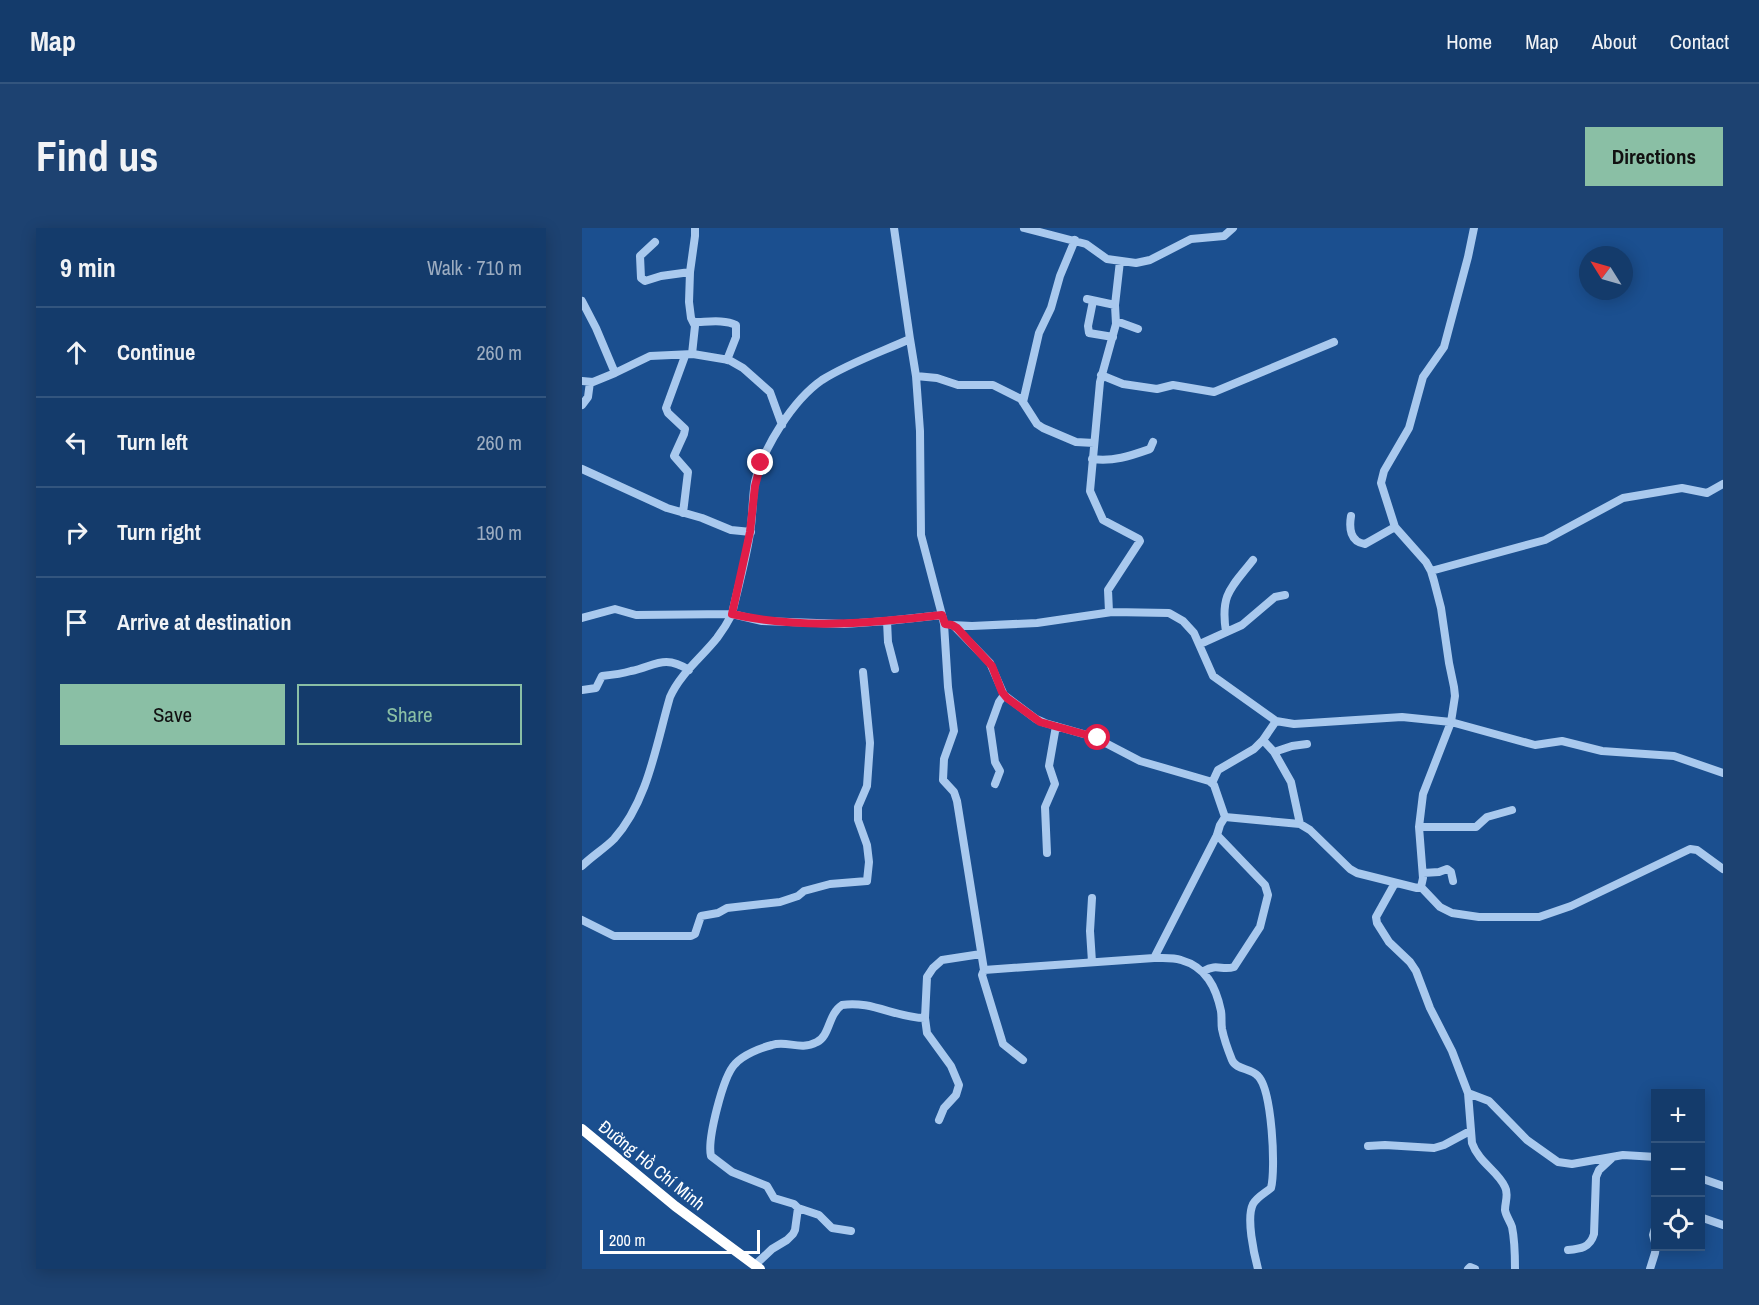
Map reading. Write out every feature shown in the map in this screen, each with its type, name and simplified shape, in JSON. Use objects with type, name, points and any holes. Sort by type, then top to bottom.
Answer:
[{"type":"highway","name":"Đường Hồ Chí Minh","points":[[582,1129],[671,1203],[757,1267]]},
{"type":"street","points":[[683,513],[688,472],[674,456],[685,429],[666,408],[688,355],[695,326],[691,318],[689,302],[695,228]]},
{"type":"street","points":[[894,228],[916,376],[920,431],[921,535],[942,615],[948,625],[990,663],[1004,695],[1036,719],[1094,736],[1140,761],[1206,779],[1212,783],[1225,817]]},
{"type":"street","points":[[1024,228],[1075,240],[1089,246],[1104,258],[1146,262],[1185,241],[1195,238],[1220,237],[1228,234],[1233,228]]},
{"type":"street","points":[[1421,886],[1423,873],[1419,827],[1423,794],[1450,722],[1454,687],[1441,608],[1431,571],[1395,527],[1382,487],[1382,478],[1410,428],[1423,377],[1444,347],[1468,260],[1474,228]]},
{"type":"street","points":[[1023,402],[1039,333],[1051,308],[1060,276],[1075,240]]},
{"type":"street","points":[[655,242],[640,256],[641,278],[645,281],[690,272]]},
{"type":"street","points":[[1109,612],[1108,590],[1140,541],[1101,518],[1090,491],[1101,375],[1116,321],[1115,305],[1120,261]]},
{"type":"street","points":[[1113,338],[1089,333],[1088,326],[1090,300],[1115,305]]},
{"type":"street","points":[[582,301],[615,373]]},
{"type":"street","points":[[694,322],[723,321],[736,325],[736,337],[727,360]]},
{"type":"street","points":[[1116,321],[1138,329]]},
{"type":"street","points":[[582,866],[613,839],[640,798],[670,697],[678,682],[718,637],[732,614],[750,532],[758,470],[766,450],[807,393],[821,381],[909,339]]},
{"type":"street","points":[[1101,375],[1123,384],[1157,389],[1173,385],[1214,392],[1335,342]]},
{"type":"street","points":[[582,405],[589,395],[586,382],[615,373],[650,356],[688,355],[727,360],[740,366],[769,391],[782,425]]},
{"type":"street","points":[[916,376],[937,378],[958,385],[990,384],[1023,402],[1042,428],[1076,442],[1094,443]]},
{"type":"street","points":[[1092,459],[1124,458],[1150,449],[1153,442]]},
{"type":"street","points":[[582,469],[666,508],[731,530],[750,532]]},
{"type":"street","points":[[1431,571],[1545,540],[1623,498],[1682,488],[1707,493],[1723,484]]},
{"type":"street","points":[[1351,516],[1350,530],[1354,539],[1362,544],[1395,527]]},
{"type":"street","points":[[1226,632],[1225,597],[1253,560]]},
{"type":"street","points":[[1200,644],[1246,622],[1275,597],[1286,595]]},
{"type":"street","points":[[582,618],[615,609],[636,615],[732,614],[762,621],[844,624],[942,615]]},
{"type":"street","points":[[948,625],[1037,623],[1109,612],[1169,613],[1188,625],[1200,644],[1213,676],[1276,721],[1294,724],[1402,717],[1450,722],[1535,745],[1562,741],[1602,751],[1674,756],[1723,773]]},
{"type":"street","points":[[887,621],[888,642],[895,669]]},
{"type":"street","points":[[948,625],[948,687],[954,730],[944,759],[943,780],[954,792],[957,801],[984,970],[982,975],[1003,1044],[1023,1060]]},
{"type":"street","points":[[582,690],[596,688],[603,676],[633,671],[658,662],[680,664],[689,670]]},
{"type":"street","points":[[582,920],[614,936],[691,936],[698,929],[701,916],[718,913],[727,908],[780,902],[798,896],[804,891],[830,884],[867,881],[868,853],[858,820],[858,807],[867,786],[870,743],[863,672]]},
{"type":"street","points":[[996,784],[1000,771],[995,762],[990,728],[999,702],[1004,695]]},
{"type":"street","points":[[1212,783],[1218,770],[1248,753],[1263,740],[1276,721]]},
{"type":"street","points":[[1047,853],[1046,807],[1055,787],[1049,766],[1056,726]]},
{"type":"street","points":[[1263,740],[1274,752],[1291,782],[1300,824]]},
{"type":"street","points":[[1274,752],[1307,744]]},
{"type":"street","points":[[1419,827],[1476,827],[1487,817],[1512,810]]},
{"type":"street","points":[[1225,817],[1300,824],[1310,830],[1350,869],[1365,876],[1417,888],[1421,886]]},
{"type":"street","points":[[1154,957],[1225,817]]},
{"type":"street","points":[[1204,971],[1212,967],[1234,967],[1260,927],[1268,895],[1265,885],[1217,835]]},
{"type":"street","points":[[1421,886],[1440,907],[1452,913],[1479,917],[1539,917],[1571,906],[1690,849],[1697,850],[1723,869]]},
{"type":"street","points":[[1423,873],[1447,869],[1451,872],[1453,881]]},
{"type":"street","points":[[1395,883],[1376,921],[1389,942],[1416,971],[1430,1008],[1452,1051],[1468,1093],[1472,1143],[1478,1156],[1507,1190],[1505,1210],[1514,1242],[1515,1269]]},
{"type":"street","points":[[1092,898],[1090,937],[1092,962]]},
{"type":"street","points":[[939,1120],[944,1108],[956,1095],[959,1085],[951,1066],[929,1036],[925,1018],[927,977],[933,968],[946,958],[981,954]]},
{"type":"street","points":[[984,970],[1154,957],[1178,959],[1204,971],[1217,997],[1221,1011],[1222,1030],[1233,1062],[1259,1077],[1264,1086],[1272,1124],[1274,1171],[1272,1185],[1256,1200],[1251,1210],[1252,1244],[1258,1269]]},
{"type":"street","points":[[851,1231],[832,1228],[819,1215],[774,1198],[767,1186],[732,1172],[711,1156],[711,1143],[722,1092],[730,1069],[742,1058],[771,1045],[802,1047],[818,1042],[824,1036],[833,1014],[842,1005],[863,1004],[911,1018],[925,1018]]},
{"type":"street","points":[[1468,1093],[1489,1101],[1527,1140],[1558,1162],[1572,1164],[1614,1156],[1651,1157]]},
{"type":"street","points":[[1368,1146],[1434,1148],[1470,1131]]},
{"type":"street","points":[[1568,1250],[1585,1248],[1593,1240],[1596,1177],[1599,1170],[1614,1156]]},
{"type":"street","points":[[1705,1179],[1723,1186]]},
{"type":"street","points":[[757,1267],[771,1250],[787,1240],[795,1230],[798,1208]]},
{"type":"street","points":[[1705,1218],[1723,1225]]},
{"type":"street","points":[[1650,1269],[1655,1251]]},
{"type":"street","points":[[1468,1269],[1470,1267],[1476,1269]]},
{"type":"route","points":[[761,463],[755,486],[750,532],[732,614],[762,621],[844,624],[942,615],[945,624],[957,628],[990,663],[1002,692],[1007,698],[1040,722],[1098,738]]}]
